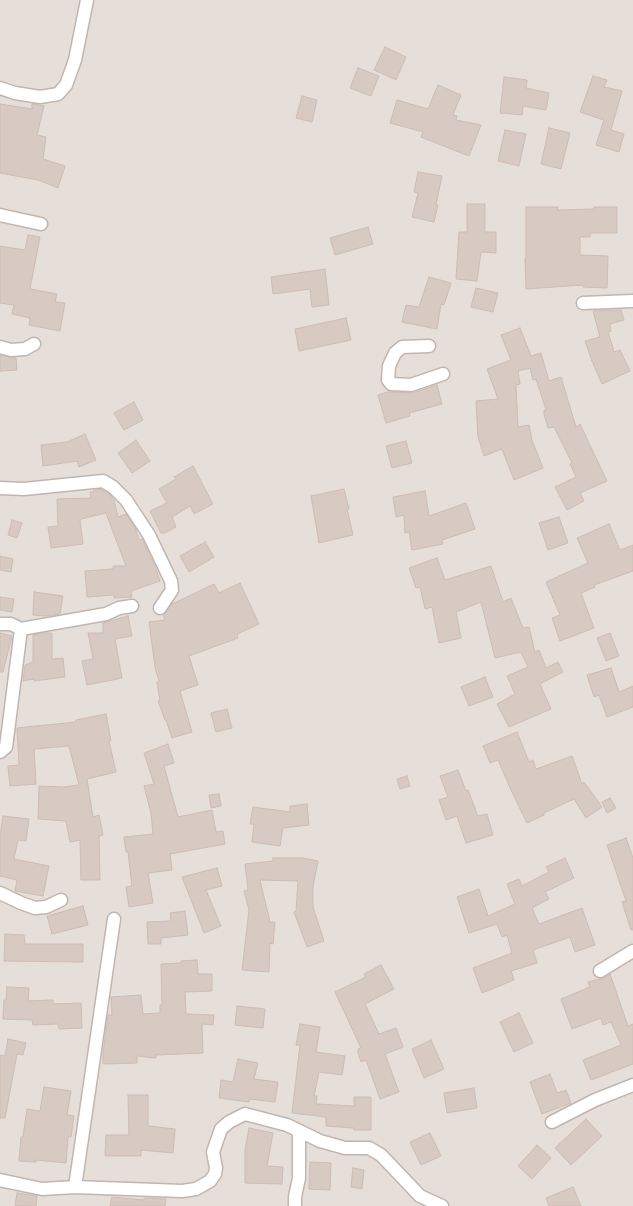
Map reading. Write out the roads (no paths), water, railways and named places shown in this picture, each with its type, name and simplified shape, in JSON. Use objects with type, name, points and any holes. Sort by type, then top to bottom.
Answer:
[{"type":"street","points":[[0,88],[15,93],[40,97],[58,94],[66,85],[75,60],[87,0]]},
{"type":"street","points":[[0,215],[40,224]]},
{"type":"street","points":[[583,303],[633,300]]},
{"type":"street","points":[[0,347],[11,350],[25,349],[34,344]]},
{"type":"street","points":[[429,346],[402,347],[395,353],[389,366],[388,380],[391,384],[411,385],[443,374]]},
{"type":"street","points":[[0,488],[24,489],[103,481],[113,487],[126,500],[149,535],[171,581],[172,590],[160,608]]},
{"type":"street","points":[[0,624],[11,624],[21,629],[106,614],[119,608],[132,606]]},
{"type":"street","points":[[0,752],[6,747],[21,629]]},
{"type":"street","points":[[0,893],[21,904],[36,908],[46,907],[61,900]]},
{"type":"street","points":[[76,1187],[114,919]]},
{"type":"street","points":[[600,971],[633,951]]},
{"type":"street","points":[[552,1122],[595,1100],[633,1085]]},
{"type":"street","points":[[0,1180],[42,1189],[76,1187],[182,1191],[196,1189],[210,1181],[215,1174],[216,1168],[213,1152],[221,1129],[229,1122],[245,1114],[287,1124],[299,1132],[328,1144],[345,1148],[369,1148],[381,1154],[420,1196],[442,1206]]},
{"type":"street","points":[[295,1206],[299,1178],[299,1132]]}]
